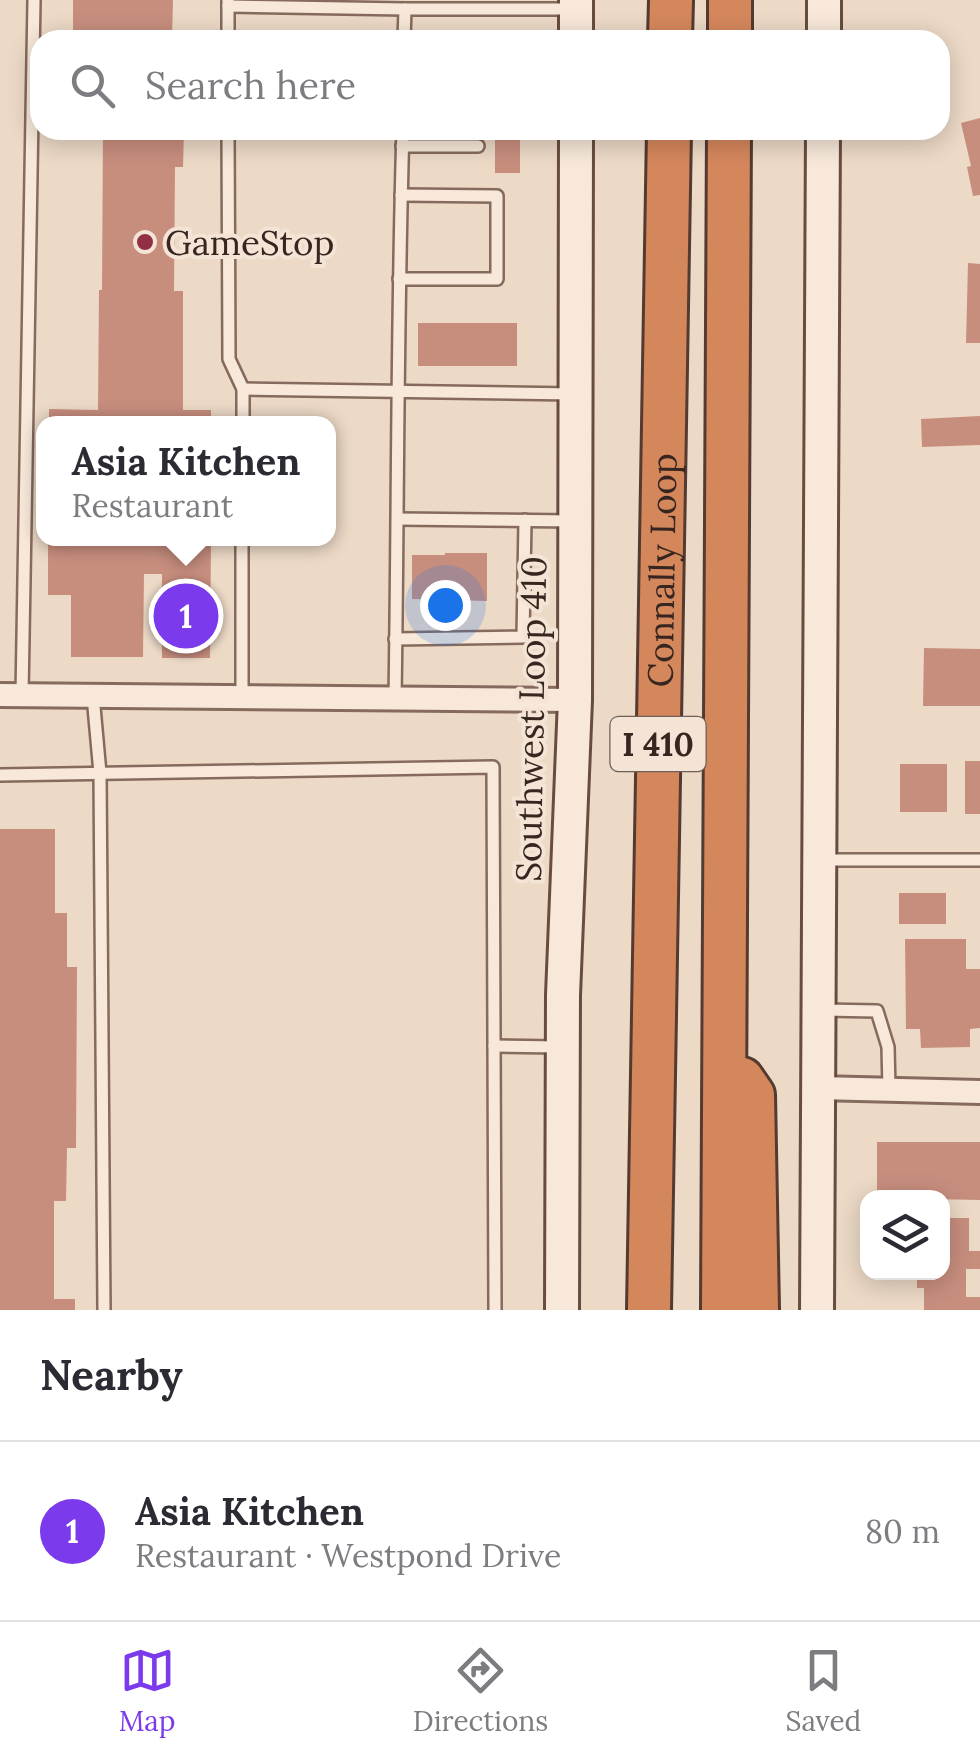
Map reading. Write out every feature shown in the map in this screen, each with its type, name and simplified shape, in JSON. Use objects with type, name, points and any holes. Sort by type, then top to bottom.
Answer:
[{"type":"highway","points":[[670,0],[670,30]]},
{"type":"highway","points":[[730,0],[730,30]]},
{"type":"highway","name":"Connally Loop","points":[[650,1310],[669,140]]},
{"type":"highway","name":"Connally Loop","points":[[723,1310],[729,140]]},
{"type":"highway","points":[[724,1051],[752,1094],[757,1310]]},
{"type":"highway","points":[[626,1310],[650,1238]]},
{"type":"main road","points":[[824,0],[824,30]]},
{"type":"main road","name":"Southwest Loop 410","points":[[562,1310],[564,995],[575,700],[576,140]]},
{"type":"main road","points":[[817,1310],[823,140]]},
{"type":"street","points":[[11,695],[575,700]]},
{"type":"street","points":[[818,1088],[980,1092]]},
{"type":"lane","points":[[33,30],[34,0]]},
{"type":"lane","points":[[228,30],[228,3],[404,9],[493,4],[576,16]]},
{"type":"lane","points":[[404,9],[404,30]]},
{"type":"lane","points":[[11,695],[30,121]]},
{"type":"lane","points":[[228,140],[230,359],[244,389],[243,416]]},
{"type":"lane","points":[[394,698],[402,140]]},
{"type":"lane","points":[[402,146],[478,146]]},
{"type":"lane","points":[[399,280],[496,280],[496,196],[401,195]]},
{"type":"lane","points":[[244,389],[576,394]]},
{"type":"lane","points":[[398,519],[576,521]]},
{"type":"lane","points":[[396,639],[523,637],[525,520]]},
{"type":"lane","points":[[242,546],[242,697]]},
{"type":"lane","points":[[94,696],[100,773],[104,1310]]},
{"type":"lane","points":[[0,775],[493,766],[495,1310]]},
{"type":"lane","points":[[820,860],[980,860]]},
{"type":"lane","points":[[819,1010],[876,1011],[888,1048],[889,1089]]},
{"type":"lane","points":[[494,1046],[564,1048]]},
{"type":"building","points":[[73,0],[173,0],[172,30],[73,30]]},
{"type":"building","points":[[980,118],[980,195],[973,196],[961,123]]},
{"type":"building","points":[[103,140],[184,140],[183,167],[175,167],[174,291],[183,291],[183,410],[211,410],[211,416],[49,416],[49,409],[98,410]]},
{"type":"building","points":[[495,140],[520,140],[520,173],[495,173]]},
{"type":"building","points":[[968,263],[980,264],[980,343],[966,343]]},
{"type":"building","points":[[418,323],[517,323],[517,366],[418,366]]},
{"type":"building","points":[[980,416],[980,445],[922,447],[921,419]]},
{"type":"building","points":[[48,546],[211,546],[210,658],[162,658],[162,574],[144,574],[143,657],[71,657],[71,595],[48,595]]},
{"type":"building","points":[[487,553],[487,601],[412,599],[412,555]]},
{"type":"building","points":[[924,648],[980,649],[980,706],[923,706]]},
{"type":"building","points":[[965,761],[980,761],[980,814],[965,814]]},
{"type":"building","points":[[900,764],[947,764],[947,812],[900,812]]},
{"type":"building","points":[[0,829],[55,829],[55,913],[67,913],[67,967],[77,967],[76,1148],[67,1148],[66,1201],[54,1201],[54,1299],[75,1299],[75,1310],[0,1310]]},
{"type":"building","points":[[899,893],[946,893],[946,924],[899,924]]},
{"type":"building","points":[[905,939],[966,939],[966,969],[980,969],[980,1028],[970,1029],[970,1047],[921,1048],[920,1029],[906,1029]]},
{"type":"building","points":[[877,1142],[980,1142],[980,1200],[950,1199],[950,1190],[877,1190]]},
{"type":"building","points":[[950,1218],[969,1218],[969,1251],[980,1251],[980,1269],[966,1269],[966,1297],[980,1297],[980,1310],[924,1310],[924,1288],[917,1288],[917,1280],[950,1280]]},
{"type":"place","name":"GameStop","points":[[145,242]]},
{"type":"place","name":"Asia Kitchen","points":[[186,616]]}]
